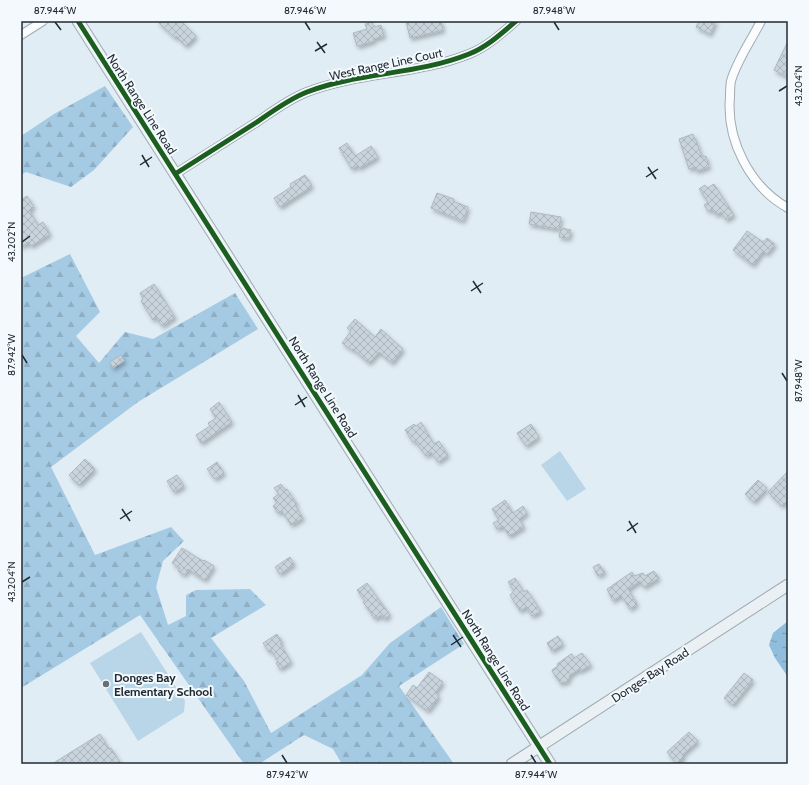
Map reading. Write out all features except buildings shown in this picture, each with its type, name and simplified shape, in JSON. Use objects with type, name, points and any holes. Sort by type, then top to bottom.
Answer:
[{"type":"street","points":[[21,35],[43,21]]},
{"type":"street","name":"North Range Line Road","points":[[78,21],[550,764]]},
{"type":"street","name":"West Range Line Court","points":[[175,174],[284,104],[306,93],[344,81],[426,67],[450,61],[470,54],[488,44],[516,21]]},
{"type":"street","points":[[761,21],[741,56],[731,82],[729,106],[732,131],[738,152],[752,174],[764,189],[778,202],[788,208]]},
{"type":"street","name":"Donges Bay Road","points":[[512,764],[788,585]]},
{"type":"green space","points":[[105,86],[133,127],[94,170],[71,187],[26,172],[21,175],[21,136],[54,114]]},
{"type":"green space","points":[[70,254],[100,312],[76,336],[99,363],[125,332],[153,339],[235,293],[258,329],[138,402],[51,467],[95,555],[171,527],[184,541],[163,561],[156,587],[168,625],[186,616],[186,595],[196,590],[250,589],[266,605],[211,638],[244,681],[271,733],[362,675],[390,643],[441,607],[464,644],[399,686],[454,764],[342,764],[333,749],[304,735],[259,764],[244,764],[140,615],[21,688],[21,278]]},
{"type":"shaded area","points":[[560,451],[586,489],[567,501],[541,465]]},
{"type":"shaded area","points":[[141,632],[185,701],[184,712],[138,741],[90,663]]},
{"type":"water","points":[[788,621],[788,677],[775,658],[769,645],[773,633]]},
{"type":"cycle path","points":[[78,21],[550,764]]},
{"type":"cycle path","points":[[175,174],[300,95],[327,85],[449,61],[482,48],[516,21]]},
{"type":"place","name":"Donges Bay Elementary School","points":[[106,684]]}]
